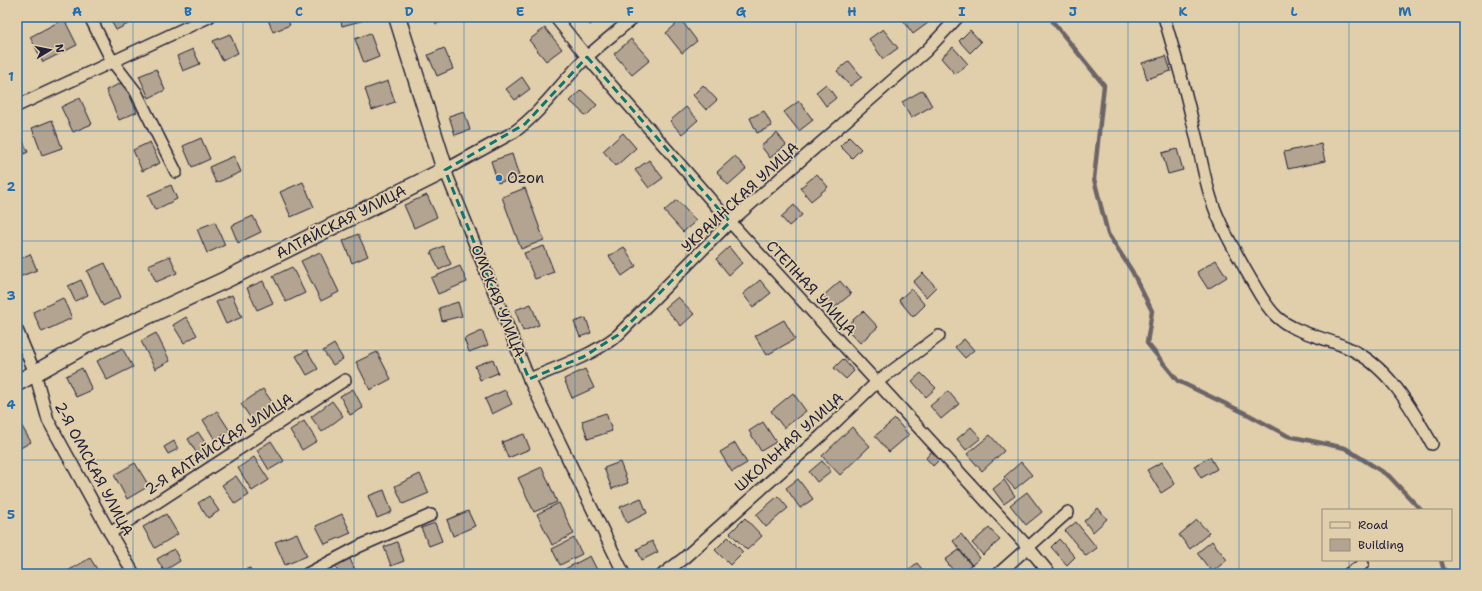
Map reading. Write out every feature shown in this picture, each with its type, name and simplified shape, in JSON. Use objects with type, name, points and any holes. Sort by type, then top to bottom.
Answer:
[{"type":"street","points":[[90,17],[112,61],[136,92],[176,172]]},
{"type":"street","points":[[17,106],[209,17]]},
{"type":"street","name":"ОМСКАЯ УЛИЦА","points":[[397,17],[445,170],[529,379],[624,574]]},
{"type":"street","name":"СТЕПНАЯ УЛИЦА","points":[[555,17],[587,57],[730,222],[1028,547],[1050,574]]},
{"type":"street","name":"АЛТАЙСКАЯ УЛИЦА","points":[[17,383],[93,341],[225,280],[445,170],[514,132],[536,114],[587,57],[634,17]]},
{"type":"street","name":"УКРАИНСКАЯ УЛИЦА","points":[[529,379],[584,357],[604,346],[614,338],[730,222],[926,51],[958,17]]},
{"type":"street","points":[[1164,17],[1190,109],[1207,187],[1222,227],[1257,290],[1276,316],[1288,326],[1346,347],[1361,354],[1379,367],[1412,409],[1432,444]]},
{"type":"street","name":"2-Я ОМСКАЯ УЛИЦА","points":[[17,330],[36,373],[48,420],[134,574]]},
{"type":"street","name":"ШКОЛЬНАЯ УЛИЦА","points":[[663,574],[684,558],[821,436],[877,382],[939,336]]},
{"type":"street","name":"2-Я АЛТАЙСКАЯ УЛИЦА","points":[[110,533],[345,380]]},
{"type":"street","points":[[998,574],[1068,512]]},
{"type":"street","points":[[307,574],[360,546],[431,515]]},
{"type":"street","points":[[1348,574],[1363,564]]},
{"type":"highlighted area","points":[[587,57],[730,222],[618,335],[583,357],[529,379],[445,170],[525,124]]},
{"type":"building","points":[[109,17],[129,17],[132,22],[116,30]]},
{"type":"building","points":[[267,17],[286,17],[290,25],[273,32]]},
{"type":"building","points":[[340,17],[371,17],[372,18],[342,26]]},
{"type":"building","points":[[434,17],[454,17],[436,24]]},
{"type":"building","points":[[583,17],[600,17],[590,25]]},
{"type":"building","points":[[901,17],[923,17],[928,23],[913,34]]},
{"type":"building","points":[[64,19],[77,45],[43,62],[30,37]]},
{"type":"building","points":[[681,20],[697,41],[682,53],[666,33]]},
{"type":"building","points":[[545,28],[562,49],[546,61],[529,40]]},
{"type":"building","points":[[883,29],[898,48],[883,59],[869,39]]},
{"type":"building","points":[[970,30],[981,42],[970,53],[959,41]]},
{"type":"building","points":[[370,33],[379,57],[364,63],[355,39]]},
{"type":"building","points":[[230,34],[238,53],[222,60],[213,41]]},
{"type":"building","points":[[631,39],[650,60],[632,75],[614,54]]},
{"type":"building","points":[[953,47],[968,64],[955,74],[941,58]]},
{"type":"building","points":[[444,48],[453,69],[437,76],[428,55]]},
{"type":"building","points":[[193,49],[200,64],[183,71],[177,56]]},
{"type":"building","points":[[1166,56],[1171,71],[1147,79],[1142,63]]},
{"type":"building","points":[[849,61],[862,77],[850,86],[837,71]]},
{"type":"building","points":[[156,69],[165,90],[149,98],[139,76]]},
{"type":"building","points":[[522,77],[530,89],[515,100],[506,89]]},
{"type":"building","points":[[388,81],[395,102],[372,110],[365,89]]},
{"type":"building","points":[[124,82],[137,112],[119,120],[106,90]]},
{"type":"building","points":[[826,84],[836,98],[826,106],[816,92]]},
{"type":"building","points":[[703,85],[717,100],[706,110],[693,95]]},
{"type":"building","points":[[581,90],[597,105],[586,116],[570,101]]},
{"type":"building","points":[[923,90],[932,106],[911,118],[902,102]]},
{"type":"building","points":[[80,98],[92,124],[73,132],[61,107]]},
{"type":"building","points":[[799,101],[813,120],[799,131],[784,112]]},
{"type":"building","points":[[686,107],[698,120],[682,134],[670,121]]},
{"type":"building","points":[[464,111],[470,130],[455,135],[449,116]]},
{"type":"building","points":[[764,111],[772,126],[757,133],[750,118]]},
{"type":"building","points":[[52,120],[62,148],[42,155],[32,128]]},
{"type":"building","points":[[19,133],[28,152],[17,157],[17,134]]},
{"type":"building","points":[[623,133],[636,148],[616,166],[603,151]]},
{"type":"building","points":[[777,133],[786,145],[770,158],[761,146]]},
{"type":"building","points":[[849,137],[861,149],[852,158],[840,146]]},
{"type":"building","points":[[201,138],[210,159],[192,167],[183,146]]},
{"type":"building","points":[[150,142],[160,163],[142,171],[133,150]]},
{"type":"building","points":[[1321,144],[1325,161],[1288,169],[1284,152]]},
{"type":"building","points":[[1177,149],[1183,170],[1168,174],[1162,153]]},
{"type":"building","points":[[512,154],[519,176],[498,183],[491,161]]},
{"type":"building","points":[[234,156],[241,172],[216,183],[209,167]]},
{"type":"building","points":[[735,156],[746,169],[728,185],[717,172]]},
{"type":"building","points":[[649,160],[663,178],[649,188],[635,170]]},
{"type":"building","points":[[817,174],[828,187],[811,201],[800,188]]},
{"type":"building","points":[[303,182],[314,207],[291,217],[280,192]]},
{"type":"building","points":[[171,185],[177,199],[155,210],[148,195]]},
{"type":"building","points":[[525,188],[544,240],[521,249],[502,197]]},
{"type":"building","points":[[427,195],[437,217],[414,228],[404,205]]},
{"type":"building","points":[[677,200],[696,221],[683,232],[664,211]]},
{"type":"building","points":[[794,205],[802,215],[789,226],[781,217]]},
{"type":"building","points":[[253,216],[261,232],[238,243],[231,226]]},
{"type":"building","points":[[215,222],[225,245],[207,253],[197,229]]},
{"type":"building","points":[[358,234],[368,256],[352,263],[343,241]]},
{"type":"building","points":[[443,246],[451,264],[439,270],[431,252]]},
{"type":"building","points":[[544,246],[554,272],[535,279],[524,253]]},
{"type":"building","points":[[624,247],[636,266],[622,276],[609,256]]},
{"type":"building","points":[[729,247],[742,263],[729,275],[716,259]]},
{"type":"building","points":[[320,252],[339,292],[321,301],[301,261]]},
{"type":"building","points":[[30,254],[37,270],[19,277],[17,273],[17,260]]},
{"type":"building","points":[[170,256],[177,273],[156,282],[148,265]]},
{"type":"building","points":[[1216,260],[1227,277],[1208,289],[1197,272]]},
{"type":"building","points":[[105,263],[121,297],[103,306],[87,271]]},
{"type":"building","points":[[460,266],[467,282],[438,294],[431,278]]},
{"type":"building","points":[[292,267],[305,293],[286,302],[273,276]]},
{"type":"building","points":[[923,273],[936,287],[926,297],[913,282]]},
{"type":"building","points":[[81,280],[88,295],[75,301],[68,286]]},
{"type":"building","points":[[760,280],[771,293],[753,307],[743,294]]},
{"type":"building","points":[[263,281],[273,303],[257,310],[247,288]]},
{"type":"building","points":[[840,281],[851,294],[834,308],[823,296]]},
{"type":"building","points":[[911,289],[925,305],[913,317],[899,300]]},
{"type":"building","points":[[232,295],[242,317],[226,324],[216,302]]},
{"type":"building","points":[[678,297],[694,314],[681,326],[665,308]]},
{"type":"building","points":[[63,298],[72,318],[42,332],[33,312]]},
{"type":"building","points":[[458,302],[462,316],[442,321],[439,308]]},
{"type":"building","points":[[531,304],[539,325],[523,331],[515,310]]},
{"type":"building","points":[[863,311],[878,327],[860,343],[845,327]]},
{"type":"building","points":[[186,317],[197,335],[184,343],[173,325]]},
{"type":"building","points":[[586,318],[591,333],[580,337],[574,322]]},
{"type":"building","points":[[784,320],[795,339],[767,355],[755,336]]},
{"type":"building","points":[[482,331],[488,345],[469,352],[464,339]]},
{"type":"building","points":[[156,333],[170,361],[155,369],[141,341]]},
{"type":"building","points":[[964,339],[974,350],[965,358],[955,347]]},
{"type":"building","points":[[334,344],[343,359],[333,365],[323,351]]},
{"type":"building","points":[[122,348],[133,367],[107,380],[97,361]]},
{"type":"building","points":[[307,350],[318,369],[307,375],[296,356]]},
{"type":"building","points":[[377,352],[391,379],[370,390],[356,362]]},
{"type":"building","points":[[493,359],[498,373],[480,380],[475,366]]},
{"type":"building","points":[[843,359],[854,371],[846,379],[834,368]]},
{"type":"building","points":[[82,368],[92,390],[76,397],[66,376]]},
{"type":"building","points":[[585,369],[594,388],[572,398],[564,379]]},
{"type":"building","points":[[921,373],[936,388],[926,397],[912,381]]},
{"type":"building","points":[[263,389],[274,405],[252,420],[241,404]]},
{"type":"building","points":[[353,389],[363,408],[350,415],[340,396]]},
{"type":"building","points":[[505,390],[512,404],[492,414],[485,399]]},
{"type":"building","points":[[948,391],[959,404],[941,419],[930,406]]},
{"type":"building","points":[[793,393],[806,411],[784,428],[771,411]]},
{"type":"building","points":[[332,401],[343,416],[322,432],[311,417]]},
{"type":"building","points":[[217,411],[230,431],[215,440],[203,420]]},
{"type":"building","points":[[606,413],[612,431],[588,439],[582,421]]},
{"type":"building","points":[[17,418],[31,442],[17,450]]},
{"type":"building","points":[[895,419],[909,435],[889,452],[875,436]]},
{"type":"building","points":[[304,421],[317,441],[302,450],[290,430]]},
{"type":"building","points":[[763,422],[776,442],[761,451],[749,431]]},
{"type":"building","points":[[852,427],[870,446],[840,475],[822,456]]},
{"type":"building","points":[[971,427],[981,438],[966,450],[957,439]]},
{"type":"building","points":[[198,432],[208,447],[197,454],[188,439]]},
{"type":"building","points":[[524,434],[530,449],[508,458],[502,442]]},
{"type":"building","points":[[990,435],[1004,451],[982,471],[967,454]]},
{"type":"building","points":[[174,441],[178,449],[168,454],[164,447]]},
{"type":"building","points":[[271,441],[284,461],[269,470],[257,450]]},
{"type":"building","points":[[735,443],[747,463],[732,472],[720,452]]},
{"type":"building","points":[[932,451],[940,459],[933,466],[926,458]]},
{"type":"building","points":[[254,457],[269,480],[252,491],[238,468]]},
{"type":"building","points":[[1210,457],[1217,469],[1201,478],[1194,466]]},
{"type":"building","points":[[822,461],[831,471],[817,482],[809,472]]},
{"type":"building","points":[[620,462],[628,483],[612,489],[604,468]]},
{"type":"building","points":[[1021,462],[1032,475],[1015,489],[1004,477]]},
{"type":"building","points":[[1162,462],[1175,484],[1161,493],[1147,470]]},
{"type":"building","points":[[135,463],[149,486],[127,499],[114,475]]},
{"type":"building","points":[[542,467],[557,502],[534,512],[518,478]]},
{"type":"building","points":[[420,474],[429,493],[403,504],[395,486]]},
{"type":"building","points":[[236,476],[249,495],[235,504],[222,485]]},
{"type":"building","points":[[798,479],[813,499],[800,508],[786,488]]},
{"type":"building","points":[[1004,480],[1015,496],[1004,504],[993,489]]},
{"type":"building","points":[[384,490],[392,512],[377,518],[368,496]]},
{"type":"building","points":[[1027,492],[1042,512],[1026,525],[1010,505]]},
{"type":"building","points":[[209,496],[219,511],[208,518],[198,503]]},
{"type":"building","points":[[778,496],[788,508],[766,527],[756,515]]},
{"type":"building","points":[[641,498],[647,513],[627,523],[620,507]]},
{"type":"building","points":[[559,503],[574,534],[552,545],[537,514]]},
{"type":"building","points":[[1098,508],[1107,519],[1093,532],[1084,521]]},
{"type":"building","points":[[468,511],[475,526],[453,536],[447,520]]},
{"type":"building","points":[[166,514],[178,534],[155,548],[143,527]]},
{"type":"building","points":[[342,514],[351,533],[325,544],[316,526]]},
{"type":"building","points":[[745,518],[762,536],[747,550],[730,533]]},
{"type":"building","points":[[1197,520],[1209,533],[1190,549],[1179,535]]},
{"type":"building","points":[[1076,522],[1097,548],[1086,556],[1065,531]]},
{"type":"building","points":[[435,523],[442,541],[429,546],[421,528]]},
{"type":"building","points":[[989,528],[1000,540],[983,555],[972,543]]},
{"type":"building","points":[[297,533],[307,556],[285,565],[275,542]]},
{"type":"building","points":[[961,534],[980,558],[972,565],[953,541]]},
{"type":"building","points":[[728,537],[743,552],[730,565],[715,550]]},
{"type":"building","points":[[574,538],[582,554],[560,565],[552,549]]},
{"type":"building","points":[[1059,539],[1075,557],[1067,565],[1051,547]]},
{"type":"building","points":[[652,541],[658,552],[642,560],[637,549]]},
{"type":"building","points":[[1212,541],[1227,560],[1212,572],[1197,553]]},
{"type":"building","points":[[397,542],[404,561],[391,566],[384,547]]},
{"type":"building","points":[[174,549],[180,561],[164,571],[157,559]]},
{"type":"building","points":[[959,550],[971,565],[959,574],[956,574],[945,560]]},
{"type":"building","points":[[590,556],[599,574],[568,574],[565,569]]},
{"type":"building","points":[[349,557],[357,574],[339,574],[334,564]]},
{"type":"building","points":[[90,558],[100,574],[68,574],[66,572]]},
{"type":"building","points":[[917,563],[926,574],[903,574]]},
{"type":"building","points":[[250,568],[252,574],[236,573]]},
{"type":"waterway","points":[[1053,17],[1053,22],[1104,85],[1094,179],[1108,234],[1132,271],[1152,311],[1147,343],[1178,381],[1249,415],[1288,436],[1345,448],[1389,476],[1420,509]]},
{"type":"waterway","points":[[1441,561],[1445,574]]},
{"type":"place","name":"Ozon","points":[[499,178]]}]
